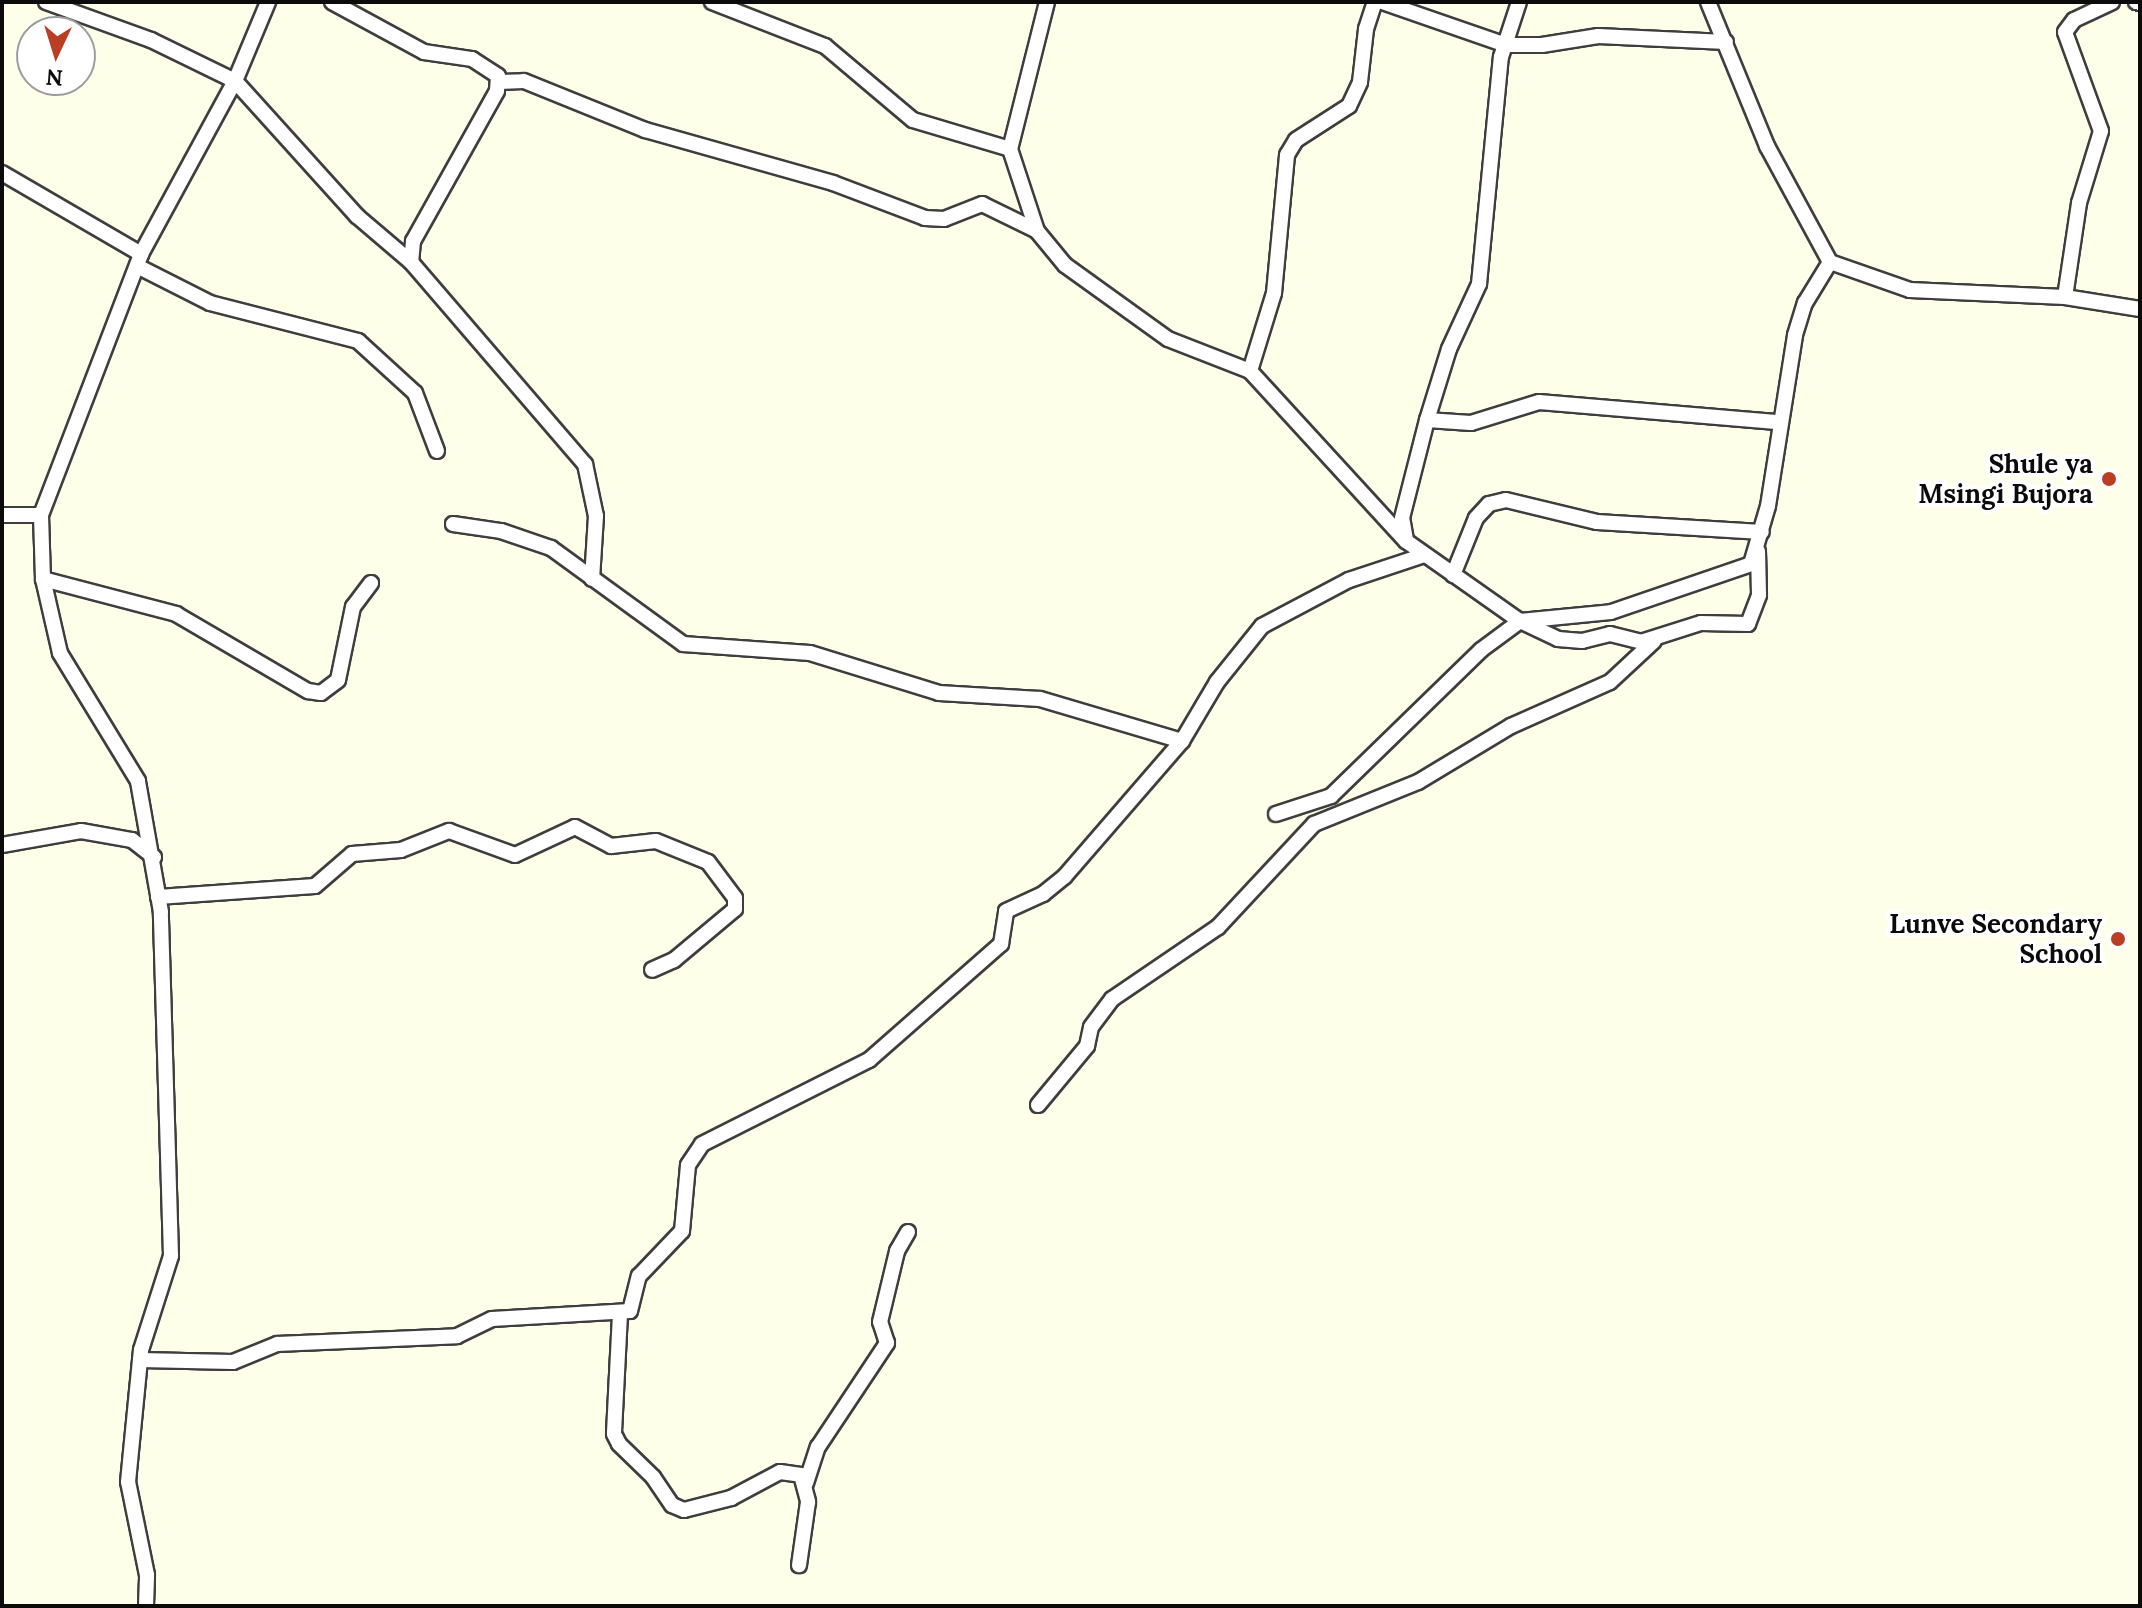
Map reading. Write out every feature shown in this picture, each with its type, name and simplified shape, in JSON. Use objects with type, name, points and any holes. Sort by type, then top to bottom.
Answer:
[{"type":"street","points":[[46,2],[151,40],[235,81],[357,216],[411,262],[585,464],[596,516],[592,579]]},
{"type":"street","points":[[146,1606],[147,1575],[128,1482],[140,1360],[171,1256],[171,1136],[158,897],[154,857],[138,781],[60,653],[43,579],[41,515],[139,260],[235,81],[268,2]]},
{"type":"street","points":[[332,2],[424,52],[483,63],[499,82]]},
{"type":"street","points":[[712,2],[825,46],[913,120],[1010,149]]},
{"type":"street","points":[[1047,2],[1010,149],[1037,231],[1065,265],[1168,339],[1250,371],[1406,541],[1520,621],[1564,640],[1610,634],[1654,641]]},
{"type":"street","points":[[1250,371],[1274,293],[1287,155],[1296,140],[1344,112],[1353,99],[1375,2]]},
{"type":"street","points":[[1382,2],[1506,45],[1542,45],[1598,36],[1726,42]]},
{"type":"street","points":[[1406,541],[1402,518],[1427,420],[1449,349],[1479,284],[1506,45],[1519,2]]},
{"type":"street","points":[[1708,2],[1767,146],[1830,262],[1910,290],[2065,297],[2140,309]]},
{"type":"street","points":[[2065,297],[2079,203],[2101,131],[2066,26],[2112,2]]},
{"type":"street","points":[[499,82],[524,81],[645,130],[862,192],[925,218],[944,219],[982,204],[1037,231]]},
{"type":"street","points":[[411,262],[413,241],[499,82]]},
{"type":"street","points":[[2,173],[210,303],[358,341],[415,393],[437,451]]},
{"type":"street","points":[[1276,814],[1331,796],[1395,739],[1481,650],[1520,621],[1627,607],[1744,570],[1758,547],[1762,532],[1779,422],[1801,315],[1830,262]]},
{"type":"street","points":[[1427,420],[1471,423],[1539,402],[1779,422]]},
{"type":"street","points":[[1453,575],[1476,518],[1489,504],[1506,500],[1597,522],[1762,532]]},
{"type":"street","points":[[2,515],[41,515]]},
{"type":"street","points":[[453,524],[501,531],[551,548],[683,644],[810,653],[939,693],[1040,699],[1182,741]]},
{"type":"street","points":[[1038,1105],[1087,1046],[1091,1027],[1112,999],[1145,972],[1218,927],[1314,824],[1418,782],[1511,726],[1610,682],[1654,641],[1701,623],[1740,626],[1752,620],[1761,578],[1758,547]]},
{"type":"street","points":[[140,1360],[225,1363],[277,1344],[457,1336],[492,1319],[620,1314],[636,1303],[639,1276],[682,1231],[688,1165],[702,1144],[869,1060],[1001,944],[1006,911],[1043,894],[1065,876],[1182,741],[1227,668],[1275,615],[1365,573],[1424,555]]},
{"type":"street","points":[[43,579],[176,614],[315,693],[327,691],[338,680],[353,607],[371,583]]},
{"type":"street","points":[[158,897],[315,886],[352,854],[401,850],[449,831],[515,855],[575,827],[611,846],[656,841],[708,862],[735,898],[735,909],[674,960],[652,970]]},
{"type":"street","points":[[2,845],[81,831],[132,840],[154,857]]},
{"type":"street","points":[[799,1565],[808,1502],[806,1483],[818,1447],[887,1343],[880,1322],[897,1251],[908,1232]]},
{"type":"street","points":[[620,1314],[615,1440],[672,1505],[684,1510],[731,1498],[780,1472],[801,1475],[806,1483]]},
{"type":"place","name":"Shule ya Msingi Bujora","points":[[2109,479]]},
{"type":"place","name":"Lunve Secondary School","points":[[2118,939]]}]
